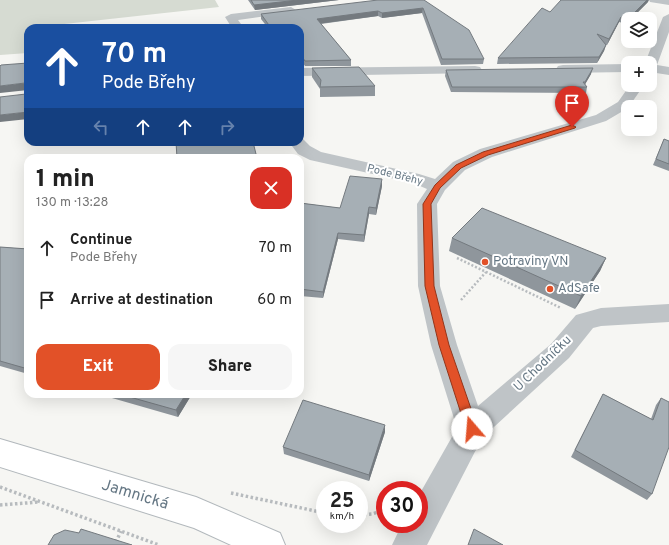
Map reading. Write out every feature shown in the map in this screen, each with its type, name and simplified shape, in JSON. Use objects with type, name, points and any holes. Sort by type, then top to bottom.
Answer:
[{"type":"main road","name":"Jamnická","points":[[0,453],[196,513],[238,530],[268,545]]},
{"type":"street","points":[[654,0],[669,2]]},
{"type":"street","points":[[235,24],[231,17],[301,9]]},
{"type":"street","points":[[654,56],[669,17]]},
{"type":"street","points":[[550,69],[621,68]]},
{"type":"street","points":[[657,68],[669,70]]},
{"type":"street","points":[[304,72],[487,70]]},
{"type":"street","name":"Pode Břehy","points":[[300,146],[304,150],[316,156],[419,179],[437,187],[458,166],[486,153],[601,118],[623,105],[632,92]]},
{"type":"street","points":[[409,545],[472,429],[444,345],[429,286],[427,204],[437,187]]},
{"type":"street","name":"U Chodníčku","points":[[472,429],[560,351],[585,321],[601,318],[669,313]]},
{"type":"path","points":[[457,258],[565,310]]},
{"type":"path","points":[[460,302],[486,272]]},
{"type":"path","points":[[0,487],[42,501],[159,545]]},
{"type":"path","points":[[0,504],[42,501]]},
{"type":"path","points":[[119,543],[115,542],[121,531]]},
{"type":"shaded area","points":[[0,0],[215,0],[219,7],[64,24],[24,24],[24,53],[0,55]]},
{"type":"building","points":[[251,0],[298,0],[254,5]]},
{"type":"building","points":[[378,0],[424,0],[469,30],[484,59],[442,59],[423,8],[382,13],[378,11],[317,19],[351,60],[305,61],[304,24],[268,24],[261,14]]},
{"type":"building","points":[[561,0],[647,0],[635,12],[621,12],[621,17],[609,39],[597,34],[606,45],[599,57],[498,58],[542,8],[550,12]]},
{"type":"building","points":[[24,63],[24,83],[0,86],[1,65]]},
{"type":"building","points":[[359,67],[375,86],[320,87],[321,80],[312,68]]},
{"type":"building","points":[[593,68],[585,82],[583,82],[587,87],[452,87],[446,70]]},
{"type":"building","points":[[24,94],[24,112],[0,115],[0,97]]},
{"type":"building","points":[[664,139],[669,141],[669,164],[656,159]]},
{"type":"building","points":[[176,146],[254,146],[256,154],[177,154]]},
{"type":"building","points":[[350,176],[382,179],[376,208],[369,207],[364,235],[338,233],[323,292],[304,290],[304,204],[340,208]]},
{"type":"building","points":[[482,208],[606,258],[581,296],[452,238]]},
{"type":"building","points":[[0,247],[24,249],[24,368],[0,361]]},
{"type":"building","points":[[603,394],[653,420],[661,398],[669,402],[669,447],[652,494],[575,450]]},
{"type":"building","points":[[133,398],[184,398],[176,410]]},
{"type":"building","points":[[303,400],[385,425],[369,475],[283,447]]},
{"type":"building","points":[[81,529],[132,545],[48,545],[54,535],[65,530],[79,533]]},
{"type":"building","points":[[474,529],[503,545],[468,545]]},
{"type":"place","name":"Potraviny VN","points":[[485,262]]},
{"type":"place","name":"AdSafe","points":[[550,289]]},
{"type":"route","points":[[472,429],[444,345],[429,286],[427,204],[437,187],[458,166],[486,153],[572,127]]}]
